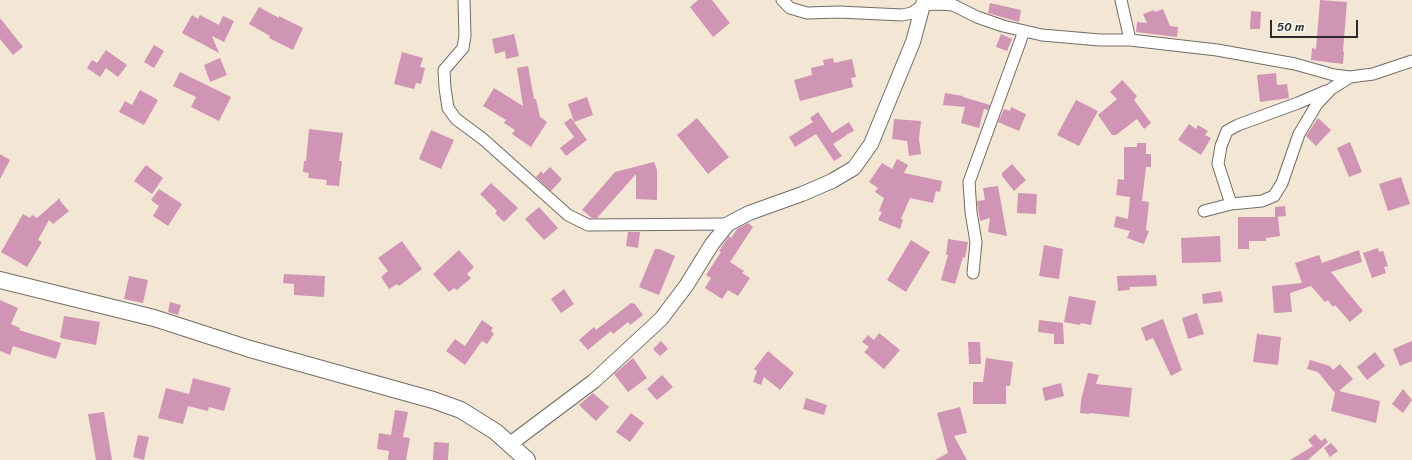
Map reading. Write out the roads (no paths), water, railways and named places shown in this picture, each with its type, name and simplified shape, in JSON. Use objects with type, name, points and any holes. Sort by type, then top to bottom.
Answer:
[{"type":"main road","points":[[0,280],[154,318],[250,349],[433,400],[460,410],[496,432],[527,460]]},
{"type":"street","points":[[464,0],[465,36],[463,48],[444,70],[448,108],[456,119],[483,139],[568,215],[588,226],[728,224]]},
{"type":"street","points":[[782,0],[790,8],[807,13],[838,12],[902,15],[912,12],[924,3],[953,6],[977,17],[1003,26],[1042,35],[1100,40],[1130,40],[1217,50],[1295,64],[1334,75],[1350,77],[1373,74],[1412,61]]},
{"type":"street","points":[[1121,0],[1130,40]]},
{"type":"street","points":[[510,444],[594,381],[661,319],[686,286],[712,244],[728,224],[749,213],[802,194],[832,181],[854,168],[871,144],[913,42],[924,3]]},
{"type":"street","points":[[973,273],[976,242],[971,212],[969,182],[1024,31]]},
{"type":"street","points":[[1231,204],[1218,164],[1221,146],[1227,131],[1238,125],[1331,89],[1350,77]]},
{"type":"street","points":[[1204,211],[1231,204],[1262,201],[1274,196],[1282,183],[1299,134],[1317,104],[1331,89]]}]
